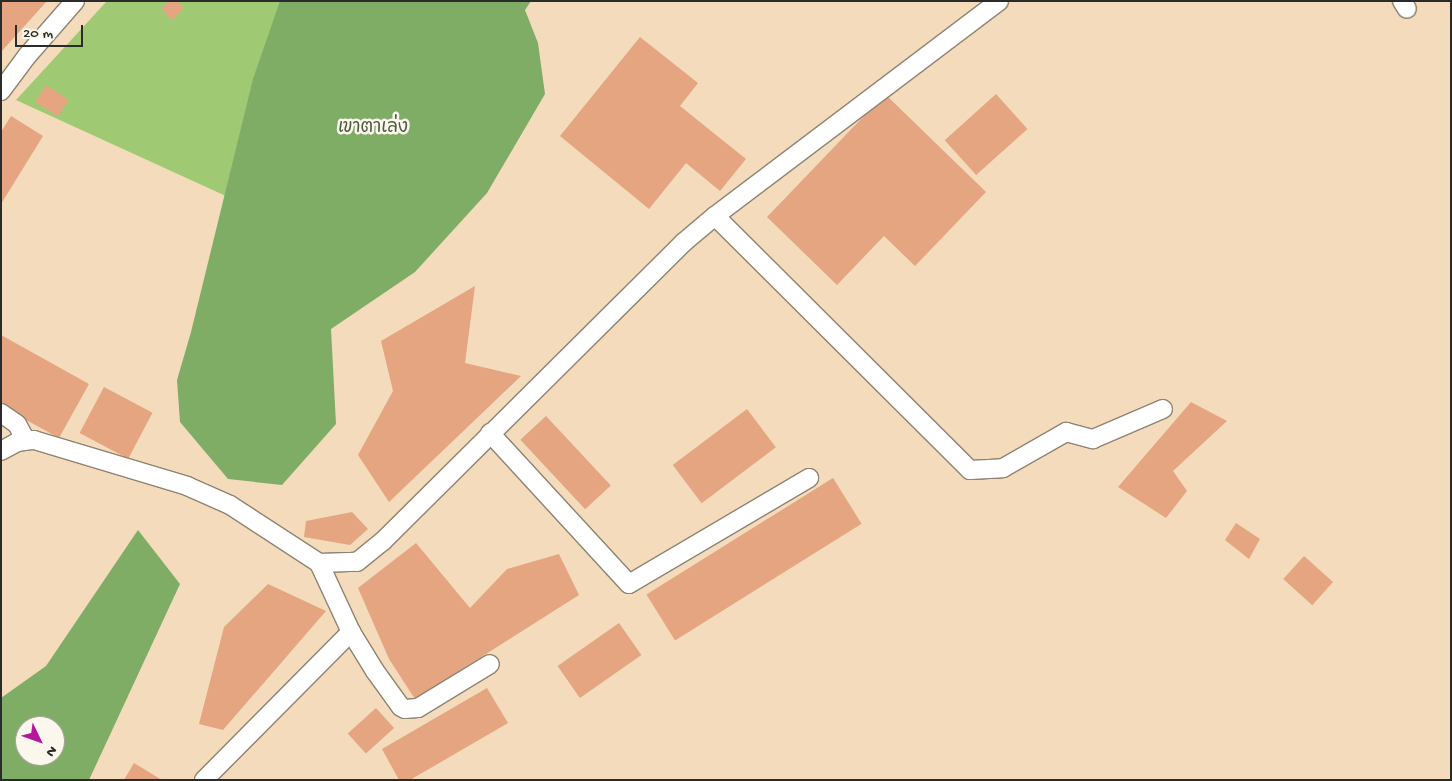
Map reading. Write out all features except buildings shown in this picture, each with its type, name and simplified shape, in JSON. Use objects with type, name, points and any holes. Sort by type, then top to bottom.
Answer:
[{"type":"street","points":[[1,91],[27,56],[75,1]]},
{"type":"street","points":[[319,563],[357,562],[383,541],[684,242],[715,216],[999,1]]},
{"type":"street","points":[[715,216],[970,470],[1003,468],[1066,432],[1093,440],[1162,409]]},
{"type":"street","points":[[1,413],[17,424],[25,439]]},
{"type":"street","points":[[490,433],[629,584],[809,478]]},
{"type":"street","points":[[1,451],[25,439],[187,486],[230,506],[319,563],[351,632],[401,708],[418,708],[490,664]]},
{"type":"street","points":[[204,780],[351,632]]},
{"type":"green space","points":[[107,1],[361,1],[252,208],[16,100]]},
{"type":"green space","name":"เขาตาเล่ง","points":[[280,1],[531,1],[525,10],[538,43],[545,94],[487,193],[415,272],[331,329],[336,424],[282,485],[228,479],[180,422],[177,380],[191,332],[253,79]]},
{"type":"green space","points":[[138,530],[180,584],[89,780],[1,780],[1,698],[46,666]]}]
